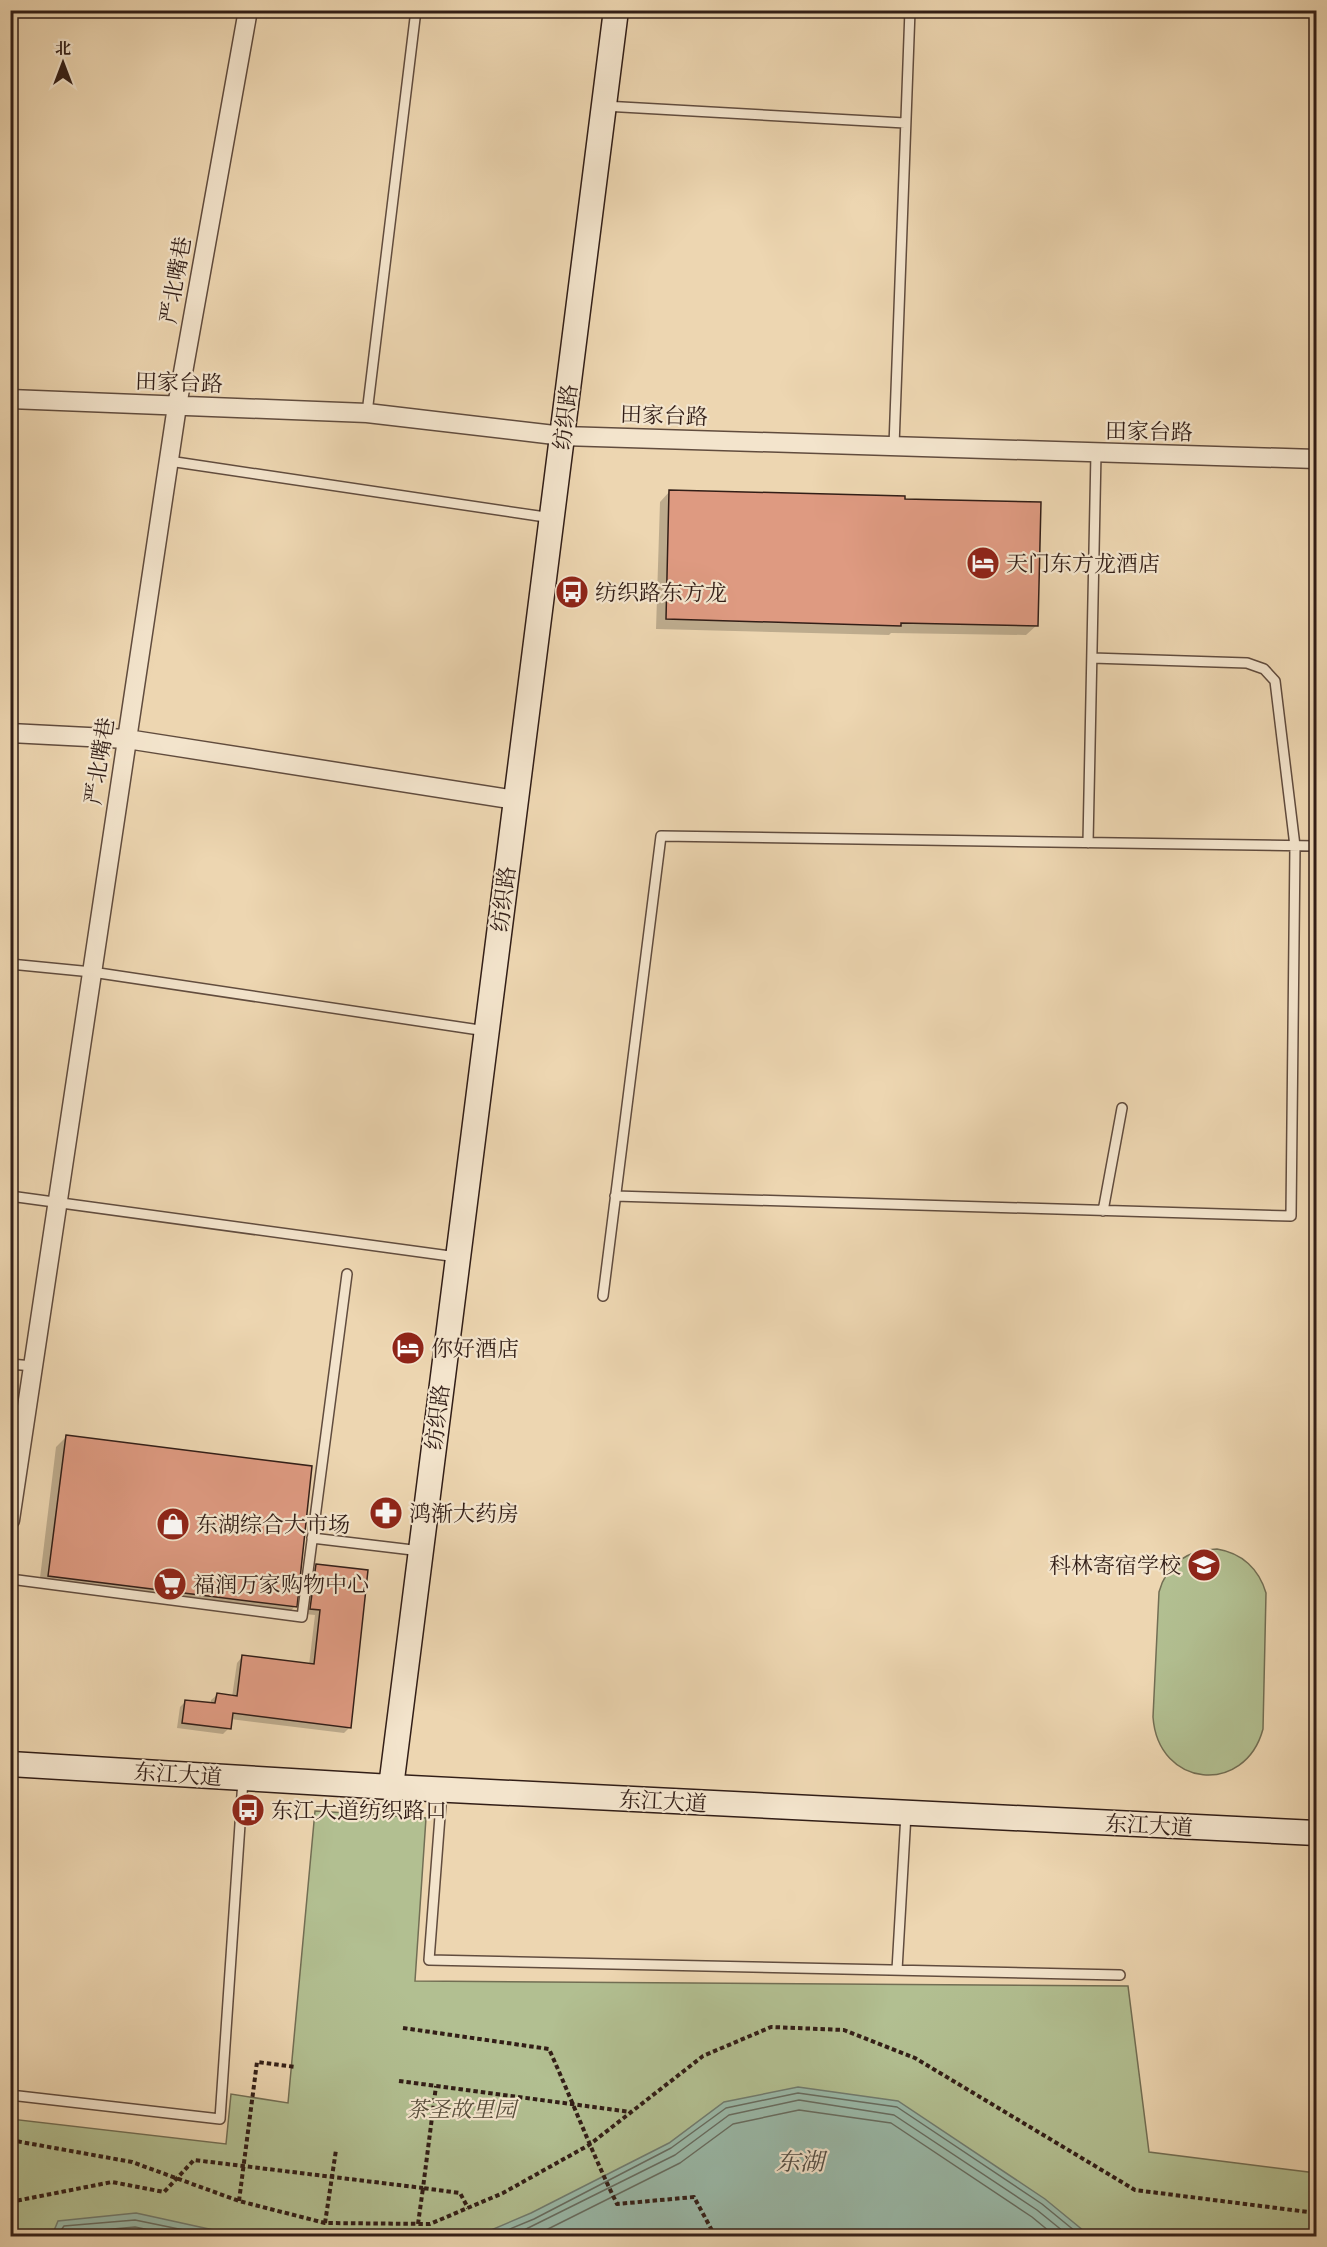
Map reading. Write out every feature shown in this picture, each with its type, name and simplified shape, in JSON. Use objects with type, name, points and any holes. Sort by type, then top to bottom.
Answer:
[{"type":"street","name":"严北嘴巷","points":[[10,1520],[177,406],[248,10]]},
{"type":"street","name":"纺织路","points":[[391,1787],[616,10]]},
{"type":"street","name":"田家台路","points":[[10,399],[367,413],[563,436],[1317,459]]},
{"type":"street","points":[[10,733],[127,740],[516,800]]},
{"type":"street","name":"东江大道","points":[[10,1764],[442,1790],[1317,1833]]},
{"type":"lane","points":[[367,413],[416,10]]},
{"type":"lane","points":[[894,446],[910,10]]},
{"type":"lane","points":[[604,106],[905,123]]},
{"type":"lane","points":[[1088,843],[1096,453]]},
{"type":"lane","points":[[169,461],[553,518]]},
{"type":"lane","points":[[615,1196],[1291,1216],[1295,846],[1275,681],[1264,669],[1247,663],[1092,658]]},
{"type":"lane","points":[[603,1296],[661,836],[1317,846]]},
{"type":"lane","points":[[10,964],[92,972],[486,1031]]},
{"type":"lane","points":[[1103,1210],[1122,1108]]},
{"type":"lane","points":[[10,1196],[457,1257]]},
{"type":"lane","points":[[10,1579],[302,1617],[347,1274]]},
{"type":"lane","points":[[10,1364],[33,1366]]},
{"type":"lane","points":[[312,1538],[421,1551]]},
{"type":"lane","points":[[10,2095],[220,2119],[243,1778]]},
{"type":"lane","points":[[442,1790],[429,1960],[1120,1975]]},
{"type":"lane","points":[[897,1970],[906,1813]]},
{"type":"path","points":[[10,2140],[132,2162],[239,2201],[325,2223],[430,2224],[503,2193],[589,2145],[703,2056],[771,2026],[844,2030],[915,2058],[1134,2190],[1317,2213]]},
{"type":"path","points":[[403,2028],[549,2049],[574,2104],[589,2145],[617,2204],[694,2197],[715,2236]]},
{"type":"path","points":[[239,2201],[257,2062],[296,2067]]},
{"type":"path","points":[[399,2080],[632,2112]]},
{"type":"path","points":[[418,2224],[436,2086]]},
{"type":"path","points":[[325,2223],[336,2150]]},
{"type":"path","points":[[10,2202],[112,2182],[164,2192],[194,2160],[460,2193],[468,2208]]},
{"type":"green space","points":[[1217,1549],[1242,1558],[1259,1577],[1266,1593],[1263,1729],[1253,1751],[1239,1765],[1222,1773],[1203,1775],[1185,1770],[1170,1758],[1158,1741],[1153,1717],[1159,1592],[1167,1573],[1180,1560],[1197,1552]]},
{"type":"green space","name":"茶圣故里园","points":[[315,1811],[426,1818],[415,1981],[1128,1986],[1149,2152],[1316,2173],[1316,2236],[11,2236],[11,2119],[226,2144],[231,2094],[288,2103]]},
{"type":"water","name":"东湖","points":[[798,2087],[898,2101],[1045,2199],[1090,2236],[477,2236],[531,2213],[669,2143],[724,2102]]},
{"type":"water","points":[[136,2213],[241,2236],[36,2236],[53,2233],[58,2221]]},
{"type":"building","points":[[669,490],[1041,502],[1038,626],[901,623],[901,626],[666,619]]},
{"type":"building","name":"东湖综合大市场","points":[[66,1435],[312,1466],[297,1607],[48,1576]]},
{"type":"building","points":[[316,1564],[368,1570],[351,1728],[233,1713],[231,1729],[182,1723],[185,1700],[215,1703],[217,1693],[237,1696],[242,1655],[314,1664],[320,1610],[310,1609]]},
{"type":"place","name":"天门东方龙酒店","points":[[983,563]]},
{"type":"place","name":"纺织路东方龙","points":[[572,592]]},
{"type":"place","name":"你好酒店","points":[[408,1348]]},
{"type":"place","name":"鸿渐大药房","points":[[386,1513]]},
{"type":"place","name":"东湖综合大市场","points":[[173,1524]]},
{"type":"place","name":"科林寄宿学校","points":[[1204,1565]]},
{"type":"place","name":"福润万家购物中心","points":[[170,1584]]},
{"type":"place","name":"东江大道纺织路口","points":[[248,1810]]}]
